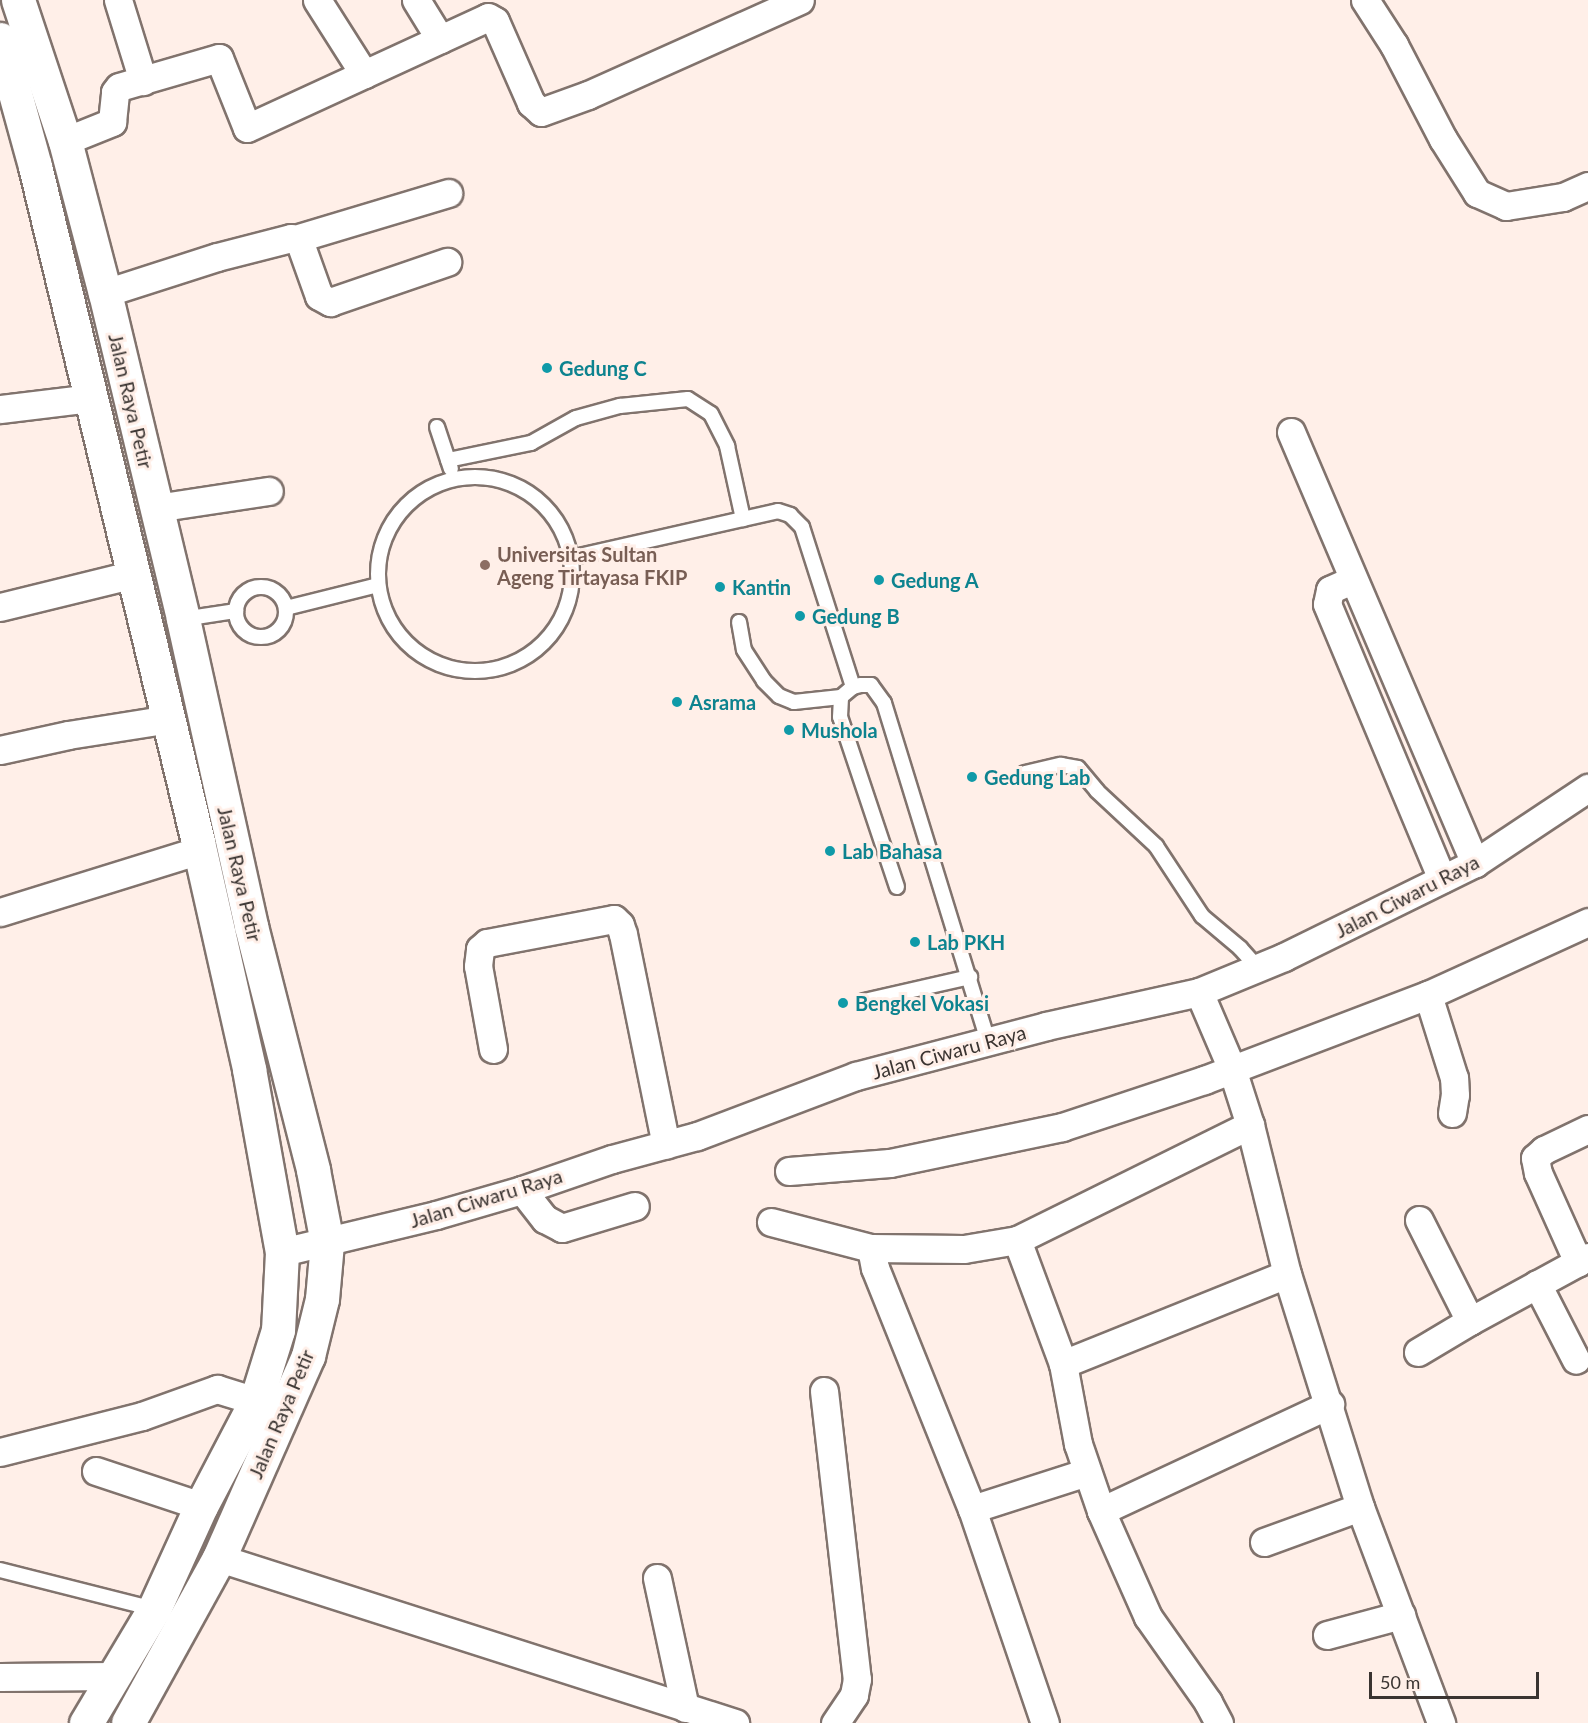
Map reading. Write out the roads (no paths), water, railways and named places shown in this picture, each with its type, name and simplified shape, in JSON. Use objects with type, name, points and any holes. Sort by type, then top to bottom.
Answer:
[{"type":"main road","name":"Jalan Raya Petir","points":[[18,0],[64,141],[105,293],[183,619],[251,926],[313,1170],[327,1243],[321,1299],[308,1356],[219,1558],[128,1723]]},
{"type":"main road","name":"Jalan Raya Petir","points":[[0,39],[35,166],[200,850],[249,1069],[282,1252],[278,1330],[256,1401],[201,1506],[154,1609],[86,1723]]},
{"type":"street","points":[[118,0],[143,81]]},
{"type":"street","points":[[317,0],[363,74]]},
{"type":"street","points":[[416,0],[440,39]]},
{"type":"street","points":[[64,141],[112,122],[115,92],[119,87],[219,58],[247,129],[485,18],[492,18],[531,103],[541,111],[588,95],[800,0]]},
{"type":"street","points":[[1365,0],[1394,45],[1443,139],[1477,193],[1506,206],[1563,197],[1588,186]]},
{"type":"street","points":[[105,293],[217,257],[295,239],[448,193]]},
{"type":"street","points":[[295,239],[300,243],[320,296],[327,302],[447,262]]},
{"type":"street","points":[[0,409],[91,398]]},
{"type":"street","points":[[1291,432],[1352,580],[1475,863]]},
{"type":"street","points":[[156,508],[269,491]]},
{"type":"street","points":[[0,607],[134,574]]},
{"type":"street","points":[[1352,580],[1330,590],[1327,604],[1442,879]]},
{"type":"street","points":[[0,750],[68,735],[169,719]]},
{"type":"street","name":"Jalan Ciwaru Raya","points":[[282,1252],[327,1243],[522,1190],[612,1159],[696,1136],[856,1076],[1199,992],[1258,968],[1475,863],[1588,788]]},
{"type":"street","points":[[1420,826],[1453,812]]},
{"type":"street","points":[[0,912],[200,850]]},
{"type":"street","points":[[493,1049],[478,966],[480,950],[487,943],[614,919],[620,925],[623,933],[666,1145]]},
{"type":"street","points":[[789,1171],[890,1162],[1062,1127],[1232,1069],[1428,995],[1588,922]]},
{"type":"street","points":[[1199,992],[1232,1069],[1250,1125],[1287,1274],[1330,1404],[1360,1507],[1441,1723]]},
{"type":"street","points":[[1428,995],[1454,1078],[1455,1095],[1452,1113]]},
{"type":"street","points":[[771,1222],[871,1248],[964,1249],[1017,1240],[1250,1125]]},
{"type":"street","points":[[1418,1352],[1583,1259],[1538,1173],[1535,1158],[1544,1150],[1588,1129]]},
{"type":"street","points":[[522,1190],[545,1219],[562,1228],[635,1206]]},
{"type":"street","points":[[1419,1220],[1470,1321]]},
{"type":"street","points":[[1017,1240],[1063,1364],[1078,1444],[1101,1511],[1148,1617],[1208,1702],[1219,1723]]},
{"type":"street","points":[[871,1248],[875,1268],[972,1509],[1045,1723]]},
{"type":"street","points":[[1063,1364],[1287,1274]]},
{"type":"street","points":[[1537,1284],[1576,1359]]},
{"type":"street","points":[[0,1452],[142,1416],[216,1389],[256,1401]]},
{"type":"street","points":[[824,1391],[857,1678],[854,1695],[835,1723]]},
{"type":"street","points":[[1101,1511],[1330,1404]]},
{"type":"street","points":[[96,1471],[201,1506]]},
{"type":"street","points":[[972,1509],[1087,1472]]},
{"type":"street","points":[[1264,1542],[1360,1507]]},
{"type":"street","points":[[219,1558],[735,1723]]},
{"type":"street","points":[[657,1578],[685,1708]]},
{"type":"street","points":[[1327,1635],[1401,1615]]},
{"type":"street","points":[[0,1677],[42,1679],[115,1676]]},
{"type":"lane","points":[[448,460],[531,443],[576,418],[620,406],[688,399],[711,414],[727,446],[743,519]]},
{"type":"lane","points":[[437,427],[454,479]]},
{"type":"lane","points":[[481,477],[500,480],[532,496],[557,524],[570,558],[570,594],[555,628],[530,654],[514,663],[488,670],[461,670],[443,666],[412,648],[389,619],[378,585],[380,551],[394,520],[416,496],[431,487],[454,479],[481,477]]},
{"type":"lane","points":[[570,558],[778,511],[790,515],[802,527],[853,687]]},
{"type":"lane","points":[[286,608],[378,585]]},
{"type":"lane","points":[[258,587],[265,587],[279,595],[286,608],[286,617],[276,632],[258,637],[242,628],[236,611],[243,595],[258,587]]},
{"type":"lane","points":[[183,619],[236,611]]},
{"type":"lane","points":[[739,622],[744,650],[764,681],[779,696],[794,702],[841,697],[853,687],[871,685],[884,703],[970,977],[988,1042]]},
{"type":"lane","points":[[841,697],[840,717],[897,887]]},
{"type":"lane","points":[[1025,773],[1061,765],[1078,768],[1097,791],[1156,846],[1202,916],[1240,948],[1258,968]]},
{"type":"lane","points":[[864,1001],[970,977]]},
{"type":"lane","points":[[0,1570],[154,1609]]},
{"type":"place","name":"Gedung C","points":[[547,368]]},
{"type":"place","name":"Universitas Sultan Ageng Tirtayasa FKIP","points":[[485,565]]},
{"type":"place","name":"Gedung A","points":[[879,580]]},
{"type":"place","name":"Kantin","points":[[720,587]]},
{"type":"place","name":"Gedung B","points":[[800,616]]},
{"type":"place","name":"Asrama","points":[[677,702]]},
{"type":"place","name":"Mushola","points":[[789,730]]},
{"type":"place","name":"Gedung Lab","points":[[972,777]]},
{"type":"place","name":"Lab Bahasa","points":[[830,851]]},
{"type":"place","name":"Lab PKH","points":[[915,942]]},
{"type":"place","name":"Bengkel Vokasi","points":[[843,1003]]}]
